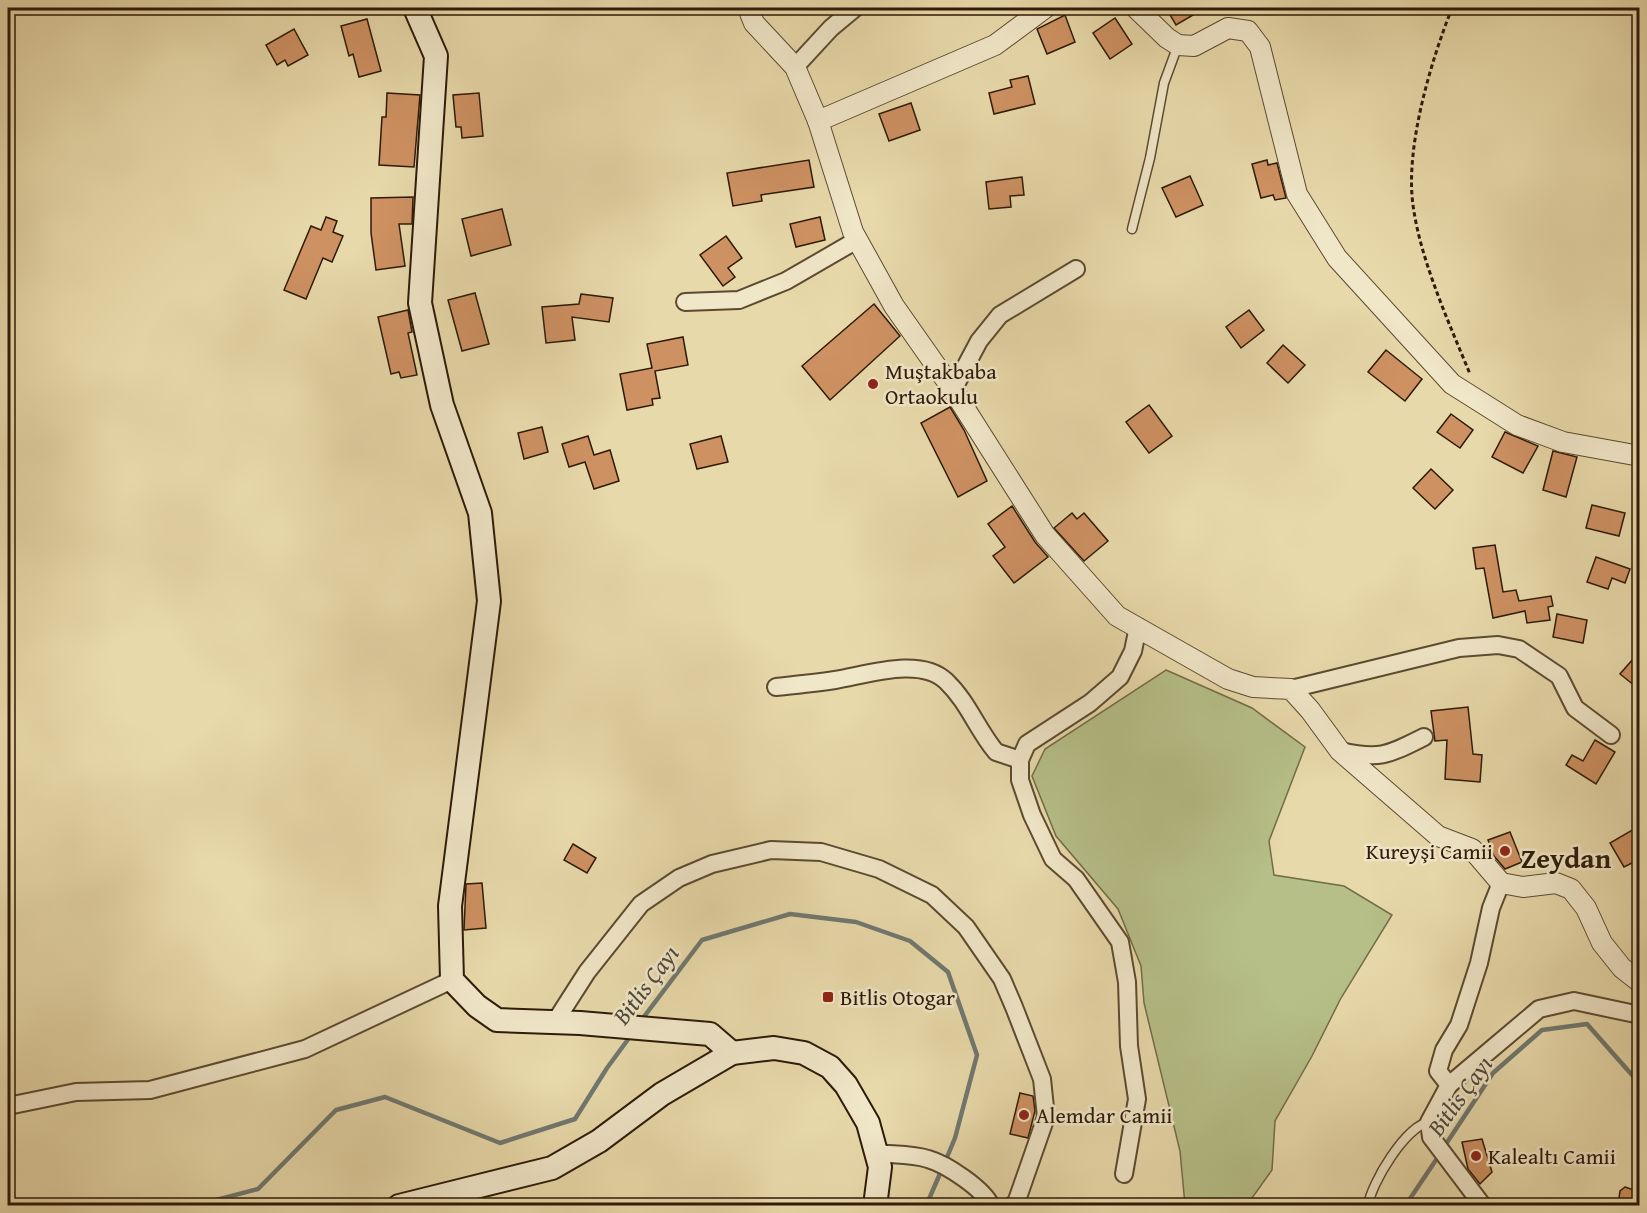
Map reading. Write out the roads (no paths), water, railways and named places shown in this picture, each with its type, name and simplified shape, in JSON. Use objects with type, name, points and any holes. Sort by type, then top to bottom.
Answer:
[{"type":"main road","points":[[415,8],[436,56],[420,303],[442,405],[480,513],[489,601],[450,906],[452,980],[477,1006],[497,1020],[580,1023],[710,1034],[732,1053]]},
{"type":"main road","points":[[399,1206],[552,1168],[599,1141],[662,1094],[732,1053],[784,1050],[804,1053],[830,1067],[846,1085],[868,1124],[880,1167],[875,1206]]},
{"type":"street","points":[[748,8],[754,23],[795,67],[818,121],[857,240],[894,306],[953,390],[1045,535],[1118,616],[1228,679],[1253,687],[1291,689],[1459,648],[1498,645],[1519,649],[1559,676],[1575,708],[1611,735]]},
{"type":"street","points":[[795,67],[831,28],[855,8]]},
{"type":"street","points":[[818,121],[995,45],[1045,8]]},
{"type":"street","points":[[1136,8],[1167,38],[1178,45],[1194,46],[1228,28],[1248,31],[1260,47],[1298,194],[1303,203],[1337,258],[1452,384],[1517,425],[1563,442],[1640,456]]},
{"type":"street","points":[[685,302],[739,300],[786,281],[857,240]]},
{"type":"street","points":[[953,390],[979,341],[1000,315],[1076,269]]},
{"type":"street","points":[[1124,1174],[1137,1099],[1129,1046],[1126,982],[1120,942],[1076,879],[1053,859],[1032,815],[1020,780],[1020,760],[1027,744],[1090,703],[1120,677],[1133,651],[1138,627]]},
{"type":"street","points":[[776,687],[834,680],[896,668],[928,672],[944,679],[966,703],[996,752],[1020,760]]},
{"type":"street","points":[[1291,689],[1310,710],[1340,751],[1438,836],[1472,849],[1501,883],[1523,887],[1556,883],[1571,889],[1586,908],[1602,943],[1622,968],[1640,982]]},
{"type":"street","points":[[1340,751],[1370,758],[1396,751],[1424,737]]},
{"type":"street","points":[[555,1022],[587,972],[641,904],[679,878],[712,864],[771,850],[820,852],[879,869],[932,895],[966,927],[1002,979],[1014,1006],[1042,1079],[1046,1117],[1016,1203],[1011,1206]]},
{"type":"street","points":[[1449,1085],[1438,1071],[1444,1050],[1460,1025],[1479,963],[1491,908],[1501,883]]},
{"type":"street","points":[[8,1106],[76,1092],[150,1090],[306,1049],[452,980]]},
{"type":"street","points":[[1483,1206],[1430,1130],[1449,1085],[1539,1009],[1574,1001],[1640,1015]]},
{"type":"street","points":[[876,1153],[929,1159],[962,1177],[987,1196],[991,1206]]},
{"type":"lane","points":[[1132,230],[1150,158],[1164,83],[1178,45]]},
{"type":"lane","points":[[1368,1206],[1379,1175],[1398,1148],[1420,1124],[1430,1130]]},
{"type":"waterway","name":"Bitlis Çayı","points":[[640,1022],[702,940],[790,914],[856,922],[910,941],[948,972],[977,1055],[955,1138],[945,1162]]},
{"type":"waterway","name":"Bitlis Çayı","points":[[1444,1147],[1493,1073],[1542,1030],[1587,1024],[1640,1084]]},
{"type":"waterway","name":"Bitlis Çayı","points":[[193,1206],[258,1189],[336,1110],[385,1097],[500,1143],[575,1119],[607,1068],[632,1034]]},
{"type":"waterway","name":"Bitlis Çayı","points":[[1405,1206],[1440,1154]]},
{"type":"waterway","name":"Bitlis Çayı","points":[[926,1206],[942,1169]]},
{"type":"place","name":"Muştakbaba Ortaokulu","points":[[873,384]]},
{"type":"place","name":"Kureyşi Camii","points":[[1505,851]]},
{"type":"place","name":"Bitlis Otogar","points":[[828,997]]},
{"type":"place","name":"Alemdar Camii","points":[[1024,1115]]},
{"type":"place","name":"Kalealtı Camii","points":[[1476,1156]]},
{"type":"district","name":"Zeydan","points":[[1566,858]]}]
